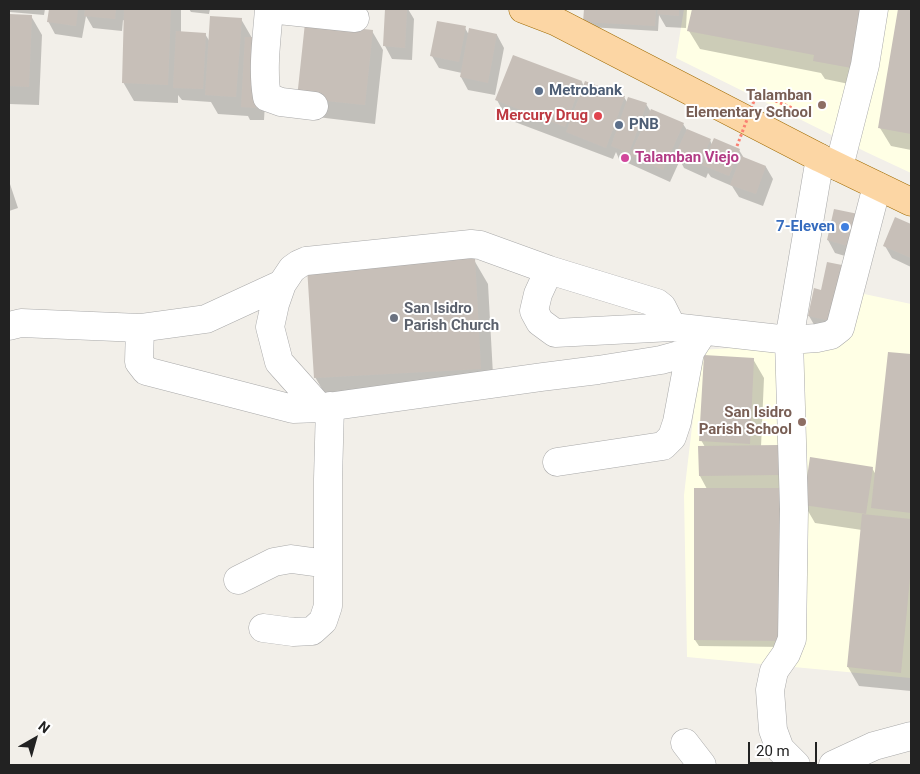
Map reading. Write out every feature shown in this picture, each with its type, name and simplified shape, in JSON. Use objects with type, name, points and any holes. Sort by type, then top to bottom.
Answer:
[{"type":"main road","points":[[524,9],[557,16],[830,162],[911,202]]},
{"type":"street","points":[[314,106],[281,102],[267,97],[265,87],[269,9],[355,18]]},
{"type":"street","points":[[796,765],[780,749],[773,730],[770,690],[774,671],[786,654],[792,639],[794,509],[789,340],[830,162],[864,65],[874,9]]},
{"type":"street","points":[[140,328],[139,362],[146,372],[293,409],[325,407],[661,360],[697,341],[817,338],[831,335],[840,328],[877,186]]},
{"type":"street","points":[[263,628],[293,632],[312,631],[323,621],[328,606],[328,479],[325,407],[280,362],[270,327],[282,284],[292,269],[306,261],[471,244],[480,245],[549,270],[657,303],[662,307],[672,327]]},
{"type":"street","points":[[549,270],[538,294],[534,311],[540,322],[555,333],[672,327],[697,341]]},
{"type":"street","points":[[9,326],[21,323],[140,328],[206,319],[282,284]]},
{"type":"street","points":[[557,462],[663,446],[672,437],[677,422],[697,341]]},
{"type":"street","points":[[238,580],[274,562],[291,559],[328,564]]},
{"type":"street","points":[[833,765],[874,746],[911,736]]},
{"type":"street","points":[[685,743],[702,765]]},
{"type":"path","points":[[737,146],[757,93]]},
{"type":"shaded area","name":"Talamban Elementary School","points":[[684,9],[911,9],[911,173],[676,58]]},
{"type":"shaded area","name":"San Isidro Parish School","points":[[855,292],[911,304],[911,678],[687,657],[684,495],[701,350],[842,341]]},
{"type":"building","points":[[49,9],[78,9],[76,26],[47,22]]},
{"type":"building","points":[[85,9],[116,9],[115,19],[84,16]]},
{"type":"building","points":[[124,9],[171,9],[168,85],[122,83]]},
{"type":"building","points":[[385,9],[407,9],[405,48],[383,46]]},
{"type":"building","points":[[584,9],[656,9],[655,26],[583,22]]},
{"type":"building","points":[[658,9],[679,9],[679,16],[657,14]]},
{"type":"building","points":[[692,9],[869,9],[857,69],[813,61],[814,55],[687,31]]},
{"type":"building","points":[[898,9],[911,9],[911,134],[878,128]]},
{"type":"building","points":[[9,14],[32,15],[29,87],[9,86]]},
{"type":"building","points":[[210,16],[242,18],[236,97],[205,95]]},
{"type":"building","points":[[437,21],[466,26],[459,62],[430,56]]},
{"type":"building","points":[[305,23],[373,30],[365,105],[297,98]]},
{"type":"building","points":[[469,28],[497,34],[488,83],[460,77]]},
{"type":"building","points":[[176,31],[206,33],[203,89],[173,88]]},
{"type":"building","points":[[245,37],[261,37],[257,108],[241,107]]},
{"type":"building","name":"Metrobank","points":[[513,55],[582,81],[565,127],[495,100]]},
{"type":"building","points":[[585,81],[625,96],[606,148],[566,132]]},
{"type":"building","points":[[628,97],[647,103],[629,153],[611,146]]},
{"type":"building","points":[[651,109],[684,123],[663,170],[630,155]]},
{"type":"building","points":[[687,129],[711,139],[699,166],[675,155]]},
{"type":"building","points":[[714,138],[740,149],[729,176],[702,165]]},
{"type":"building","points":[[741,156],[766,166],[756,194],[730,185]]},
{"type":"building","name":"7-Eleven","points":[[834,209],[863,215],[854,248],[827,240]]},
{"type":"building","points":[[895,217],[911,224],[911,258],[883,246]]},
{"type":"building","points":[[846,247],[855,249],[839,323],[808,316],[814,288],[821,290],[827,262],[842,265]]},
{"type":"building","name":"San Isidro Parish Church","points":[[475,258],[481,369],[314,378],[307,267]]},
{"type":"building","points":[[888,352],[911,354],[911,513],[871,508]]},
{"type":"building","points":[[704,355],[754,358],[750,444],[699,441]]},
{"type":"building","points":[[779,445],[779,475],[699,476],[698,446]]},
{"type":"building","points":[[810,457],[873,467],[866,514],[803,505]]},
{"type":"building","points":[[694,488],[783,488],[784,641],[694,640]]},
{"type":"building","points":[[862,514],[911,519],[911,567],[901,673],[847,667]]},
{"type":"place","name":"Metrobank","points":[[539,91]]},
{"type":"place","name":"Talamban Elementary School","points":[[822,105]]},
{"type":"place","name":"Mercury Drug","points":[[598,116]]},
{"type":"place","name":"PNB","points":[[619,125]]},
{"type":"place","name":"Talamban Viejo","points":[[625,158]]},
{"type":"place","name":"7-Eleven","points":[[845,227]]},
{"type":"place","name":"San Isidro Parish Church","points":[[394,318]]},
{"type":"place","name":"San Isidro Parish School","points":[[802,422]]}]
